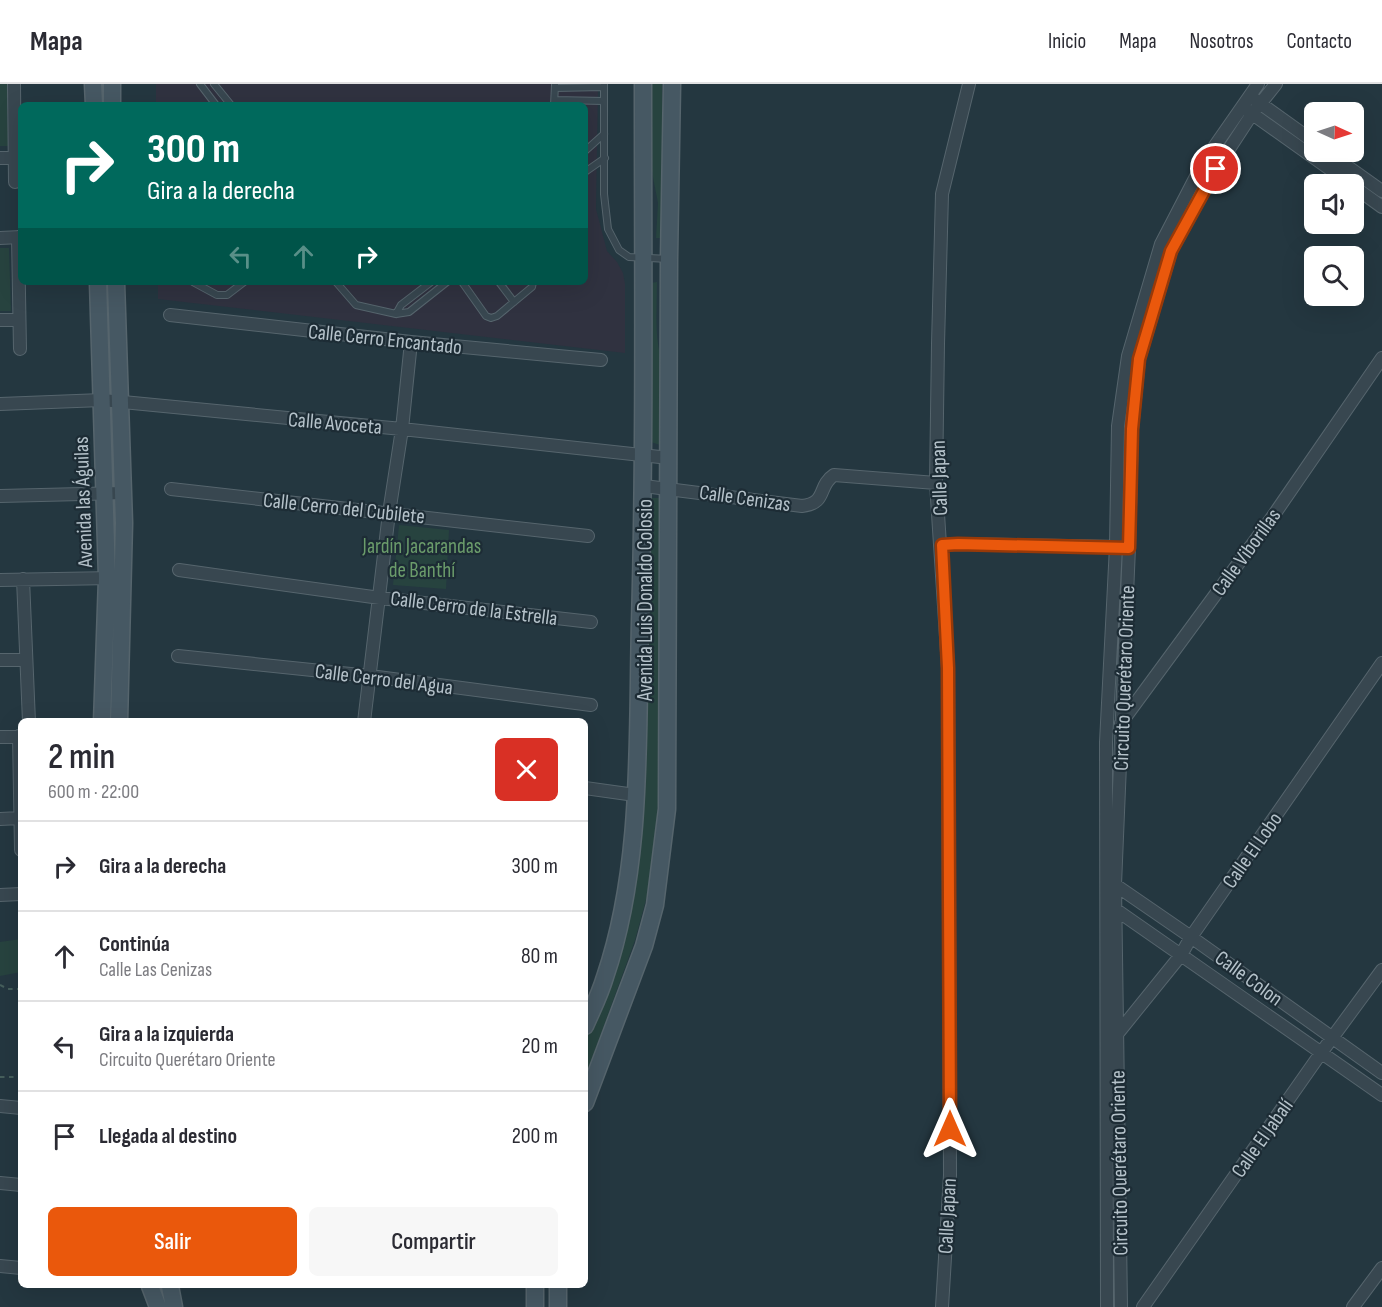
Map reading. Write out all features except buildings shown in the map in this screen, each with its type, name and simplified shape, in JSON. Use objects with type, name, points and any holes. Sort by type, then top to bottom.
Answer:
[{"type":"street","points":[[14,84],[15,182]]},
{"type":"street","points":[[93,84],[94,102]]},
{"type":"street","points":[[112,84],[112,102]]},
{"type":"street","name":"Avenida Luis Donaldo Colosio","points":[[588,1019],[605,978],[624,898],[632,852],[644,486],[643,84]]},
{"type":"street","name":"Avenida Luis Donaldo Colosio","points":[[588,1095],[644,946],[655,905],[667,809],[672,84]]},
{"type":"street","name":"Calle Japan","points":[[942,1307],[950,1175],[948,668],[942,545],[936,483],[942,194],[969,84]]},
{"type":"street","name":"Circuito Querétaro Oriente","points":[[1110,882],[1122,722],[1123,547],[1118,426],[1161,244],[1197,175],[1248,95],[1258,84]]},
{"type":"street","name":"Circuito Querétaro Oriente","points":[[1134,357],[1171,251],[1209,181],[1274,85]]},
{"type":"street","points":[[1248,95],[1256,109],[1338,174]]},
{"type":"street","points":[[1241,106],[1256,109],[1304,136]]},
{"type":"street","points":[[0,158],[15,158]]},
{"type":"street","points":[[1341,162],[1382,191]]},
{"type":"street","points":[[1197,175],[1209,181]]},
{"type":"street","points":[[1364,194],[1382,207]]},
{"type":"street","points":[[0,238],[18,237]]},
{"type":"street","points":[[19,285],[20,349]]},
{"type":"street","name":"Avenida las Águilas","points":[[98,285],[106,493],[115,578],[119,718]]},
{"type":"street","name":"Avenida las Águilas","points":[[102,718],[123,493],[116,285]]},
{"type":"street","name":"Calle Cerro Encantado","points":[[170,315],[411,342],[601,360]]},
{"type":"street","points":[[0,320],[19,320]]},
{"type":"street","points":[[365,718],[411,342]]},
{"type":"street","name":"Calle Viborillas","points":[[1106,742],[1270,519],[1382,358]]},
{"type":"street","name":"Calle Avoceta","points":[[0,404],[102,400],[669,458]]},
{"type":"street","name":"Calle Cenizas","points":[[644,486],[802,506],[813,505],[819,501],[827,480],[834,476],[936,483]]},
{"type":"street","name":"Calle Cerro del Cubilete","points":[[171,489],[588,536]]},
{"type":"street","points":[[0,496],[123,493]]},
{"type":"street","points":[[942,545],[1123,547]]},
{"type":"street","name":"Circuito Querétaro Oriente","points":[[1121,1307],[1118,1034],[1106,742],[1123,547]]},
{"type":"street","name":"Calle Cerro de la Estrella","points":[[179,570],[380,598],[591,622]]},
{"type":"street","points":[[0,580],[115,578]]},
{"type":"street","points":[[23,579],[28,718]]},
{"type":"street","name":"Calle Cerro del Agua","points":[[177,656],[370,676],[591,705]]},
{"type":"street","points":[[0,660],[26,660]]},
{"type":"street","name":"Calle El Lobo","points":[[1118,1034],[1181,955],[1191,937],[1382,663]]},
{"type":"street","points":[[0,737],[18,736]]},
{"type":"street","points":[[588,788],[635,795]]},
{"type":"street","points":[[0,819],[18,818]]},
{"type":"street","name":"Calle Colon","points":[[1110,882],[1382,1073]]},
{"type":"street","points":[[0,896],[18,894]]},
{"type":"street","name":"Circuito Querétaro Oriente","points":[[1107,1307],[1111,907]]},
{"type":"street","name":"Calle Colon","points":[[1111,907],[1382,1095]]},
{"type":"street","name":"Calle El Jabalí","points":[[1143,1307],[1382,970]]},
{"type":"street","points":[[0,1106],[18,1108]]},
{"type":"street","points":[[0,1183],[18,1185]]},
{"type":"street","points":[[0,1266],[18,1268]]},
{"type":"street","points":[[1353,1307],[1382,1268]]},
{"type":"street","points":[[158,1307],[160,1288]]},
{"type":"street","points":[[161,1288],[174,1307]]},
{"type":"street","points":[[535,1288],[535,1307]]},
{"type":"street","points":[[558,1288],[558,1307]]},
{"type":"lane","points":[[200,84],[214,102]]},
{"type":"lane","points":[[214,84],[229,102]]},
{"type":"lane","points":[[554,102],[555,86],[604,86],[604,194],[608,230],[619,250],[629,257],[669,259]]},
{"type":"lane","points":[[579,102],[604,101]]},
{"type":"lane","points":[[588,148],[604,134]]},
{"type":"lane","points":[[588,169],[605,158]]},
{"type":"lane","points":[[199,285],[217,295],[227,295],[240,285]]},
{"type":"lane","points":[[339,285],[356,305],[396,314],[409,312],[443,285]]},
{"type":"lane","points":[[396,314],[401,305],[427,285]]},
{"type":"lane","points":[[464,285],[486,316],[491,318],[497,316],[532,285]]},
{"type":"lane","points":[[501,285],[514,302]]},
{"type":"path","points":[[0,985],[8,989],[18,989]]},
{"type":"path","points":[[0,1077],[18,1077]]},
{"type":"shaded area","points":[[156,84],[598,84],[596,209],[607,251],[623,273],[625,353],[158,299],[158,285],[588,285],[588,102],[156,102]]},
{"type":"green space","points":[[0,84],[7,84],[8,146],[0,146]]},
{"type":"green space","points":[[651,84],[662,84],[662,238],[656,238],[658,203],[651,167]]},
{"type":"green space","points":[[0,248],[9,248],[11,311],[0,311]]},
{"type":"green space","points":[[657,282],[657,332],[662,362],[660,445],[648,441],[650,283]]},
{"type":"green space","points":[[648,498],[662,498],[659,789],[655,851],[647,896],[635,940],[588,1070],[588,1033],[627,924]]},
{"type":"green space","name":"Jardín Jacarandas de Banthí","points":[[399,525],[449,530],[446,589],[393,585]]},
{"type":"green space","points":[[18,939],[18,973],[0,976],[0,942]]},
{"type":"route","points":[[950,1129],[948,668],[942,545],[1129,548],[1132,429],[1139,359],[1171,251],[1216,169]]}]
